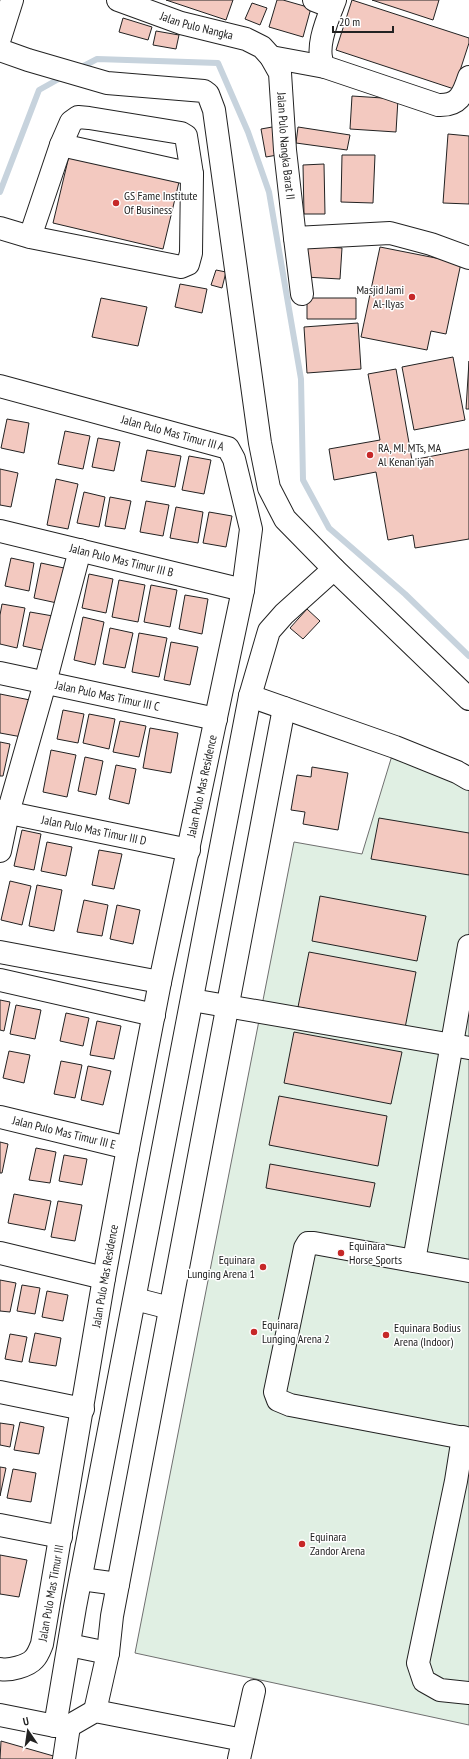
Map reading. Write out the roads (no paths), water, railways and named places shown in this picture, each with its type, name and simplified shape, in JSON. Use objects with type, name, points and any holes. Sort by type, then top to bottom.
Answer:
[{"type":"street","points":[[0,38],[12,0]]},
{"type":"street","name":"Jalan Pulo Nangka","points":[[118,0],[181,23],[246,39],[262,47],[271,57]]},
{"type":"street","points":[[325,67],[320,55],[326,25],[327,2]]},
{"type":"street","points":[[0,50],[28,60],[107,83],[204,91],[208,94],[214,110],[260,443],[269,488],[286,518],[334,570],[469,699]]},
{"type":"street","points":[[271,57],[325,67],[438,105],[448,106],[457,101],[465,90],[469,77]]},
{"type":"street","name":"Jalan Pulo Nangka Barat II","points":[[271,57],[280,73],[285,150],[302,294]]},
{"type":"street","points":[[1,228],[30,237],[181,267],[188,264],[191,253],[192,174],[186,136],[181,133],[78,117],[71,122],[60,146],[30,237]]},
{"type":"street","points":[[60,146],[192,174]]},
{"type":"street","points":[[295,238],[390,233],[431,244],[469,258]]},
{"type":"street","name":"Jalan Pulo Mas Timur III A","points":[[0,386],[228,448],[234,459],[251,529],[243,590]]},
{"type":"street","name":"Jalan Pulo Mas Timur III B","points":[[0,531],[243,590]]},
{"type":"street","points":[[0,851],[4,812],[45,683],[80,550]]},
{"type":"street","points":[[64,1759],[62,1726],[69,1646],[250,696],[270,631],[284,614],[334,570]]},
{"type":"street","name":"Jalan Pulo Mas Residence","points":[[61,1537],[104,1278],[128,1148],[160,982],[243,590]]},
{"type":"street","name":"Jalan Pulo Mas Timur III C","points":[[0,672],[216,719]]},
{"type":"street","points":[[250,696],[395,747],[457,772],[469,779]]},
{"type":"street","points":[[95,1711],[108,1653],[112,1616],[284,708]]},
{"type":"street","name":"Jalan Pulo Mas Timur III D","points":[[4,812],[189,850]]},
{"type":"street","points":[[414,1261],[461,1047],[469,946]]},
{"type":"street","points":[[0,952],[160,982]]},
{"type":"street","points":[[0,980],[154,1015]]},
{"type":"street","points":[[192,1000],[461,1047]]},
{"type":"street","name":"Jalan Pulo Mas Timur III E","points":[[0,1117],[128,1148]]},
{"type":"street","points":[[469,1271],[308,1243],[305,1248],[275,1392],[278,1400],[290,1405],[466,1438],[448,1479],[418,1663],[424,1681],[440,1690],[469,1693]]},
{"type":"street","points":[[0,1253],[104,1278]]},
{"type":"street","points":[[135,1299],[170,1308]]},
{"type":"street","points":[[0,1392],[83,1409]]},
{"type":"street","points":[[0,1525],[61,1537]]},
{"type":"street","name":"Jalan Pulo Mas Timur III","points":[[0,1669],[4,1670],[17,1668],[34,1659],[42,1644],[61,1537]]},
{"type":"street","points":[[81,1579],[118,1584]]},
{"type":"street","points":[[69,1646],[108,1653]]},
{"type":"street","points":[[0,1715],[62,1726],[95,1711],[241,1749],[254,1690]]},
{"type":"waterway","points":[[78,69],[97,59],[218,63],[248,132],[269,192],[301,379],[303,480],[329,528],[405,594],[469,656]]},
{"type":"waterway","points":[[0,192],[39,90],[64,76]]},
{"type":"place","name":"GS Fame Institute Of Business","points":[[116,203]]},
{"type":"place","name":"Masjid Jami Al-Ilyas","points":[[412,297]]},
{"type":"place","name":"RA, MI, MTs, MA Al Kenan'iyah","points":[[370,455]]},
{"type":"place","name":"Equinara Horse Sports","points":[[341,1253]]},
{"type":"place","name":"Equinara Lunging Arena 1","points":[[263,1267]]},
{"type":"place","name":"Equinara Lunging Arena 2","points":[[254,1332]]},
{"type":"place","name":"Equinara Bodius Arena (Indoor)","points":[[386,1335]]},
{"type":"place","name":"Equinara Zandor Arena","points":[[302,1544]]}]
